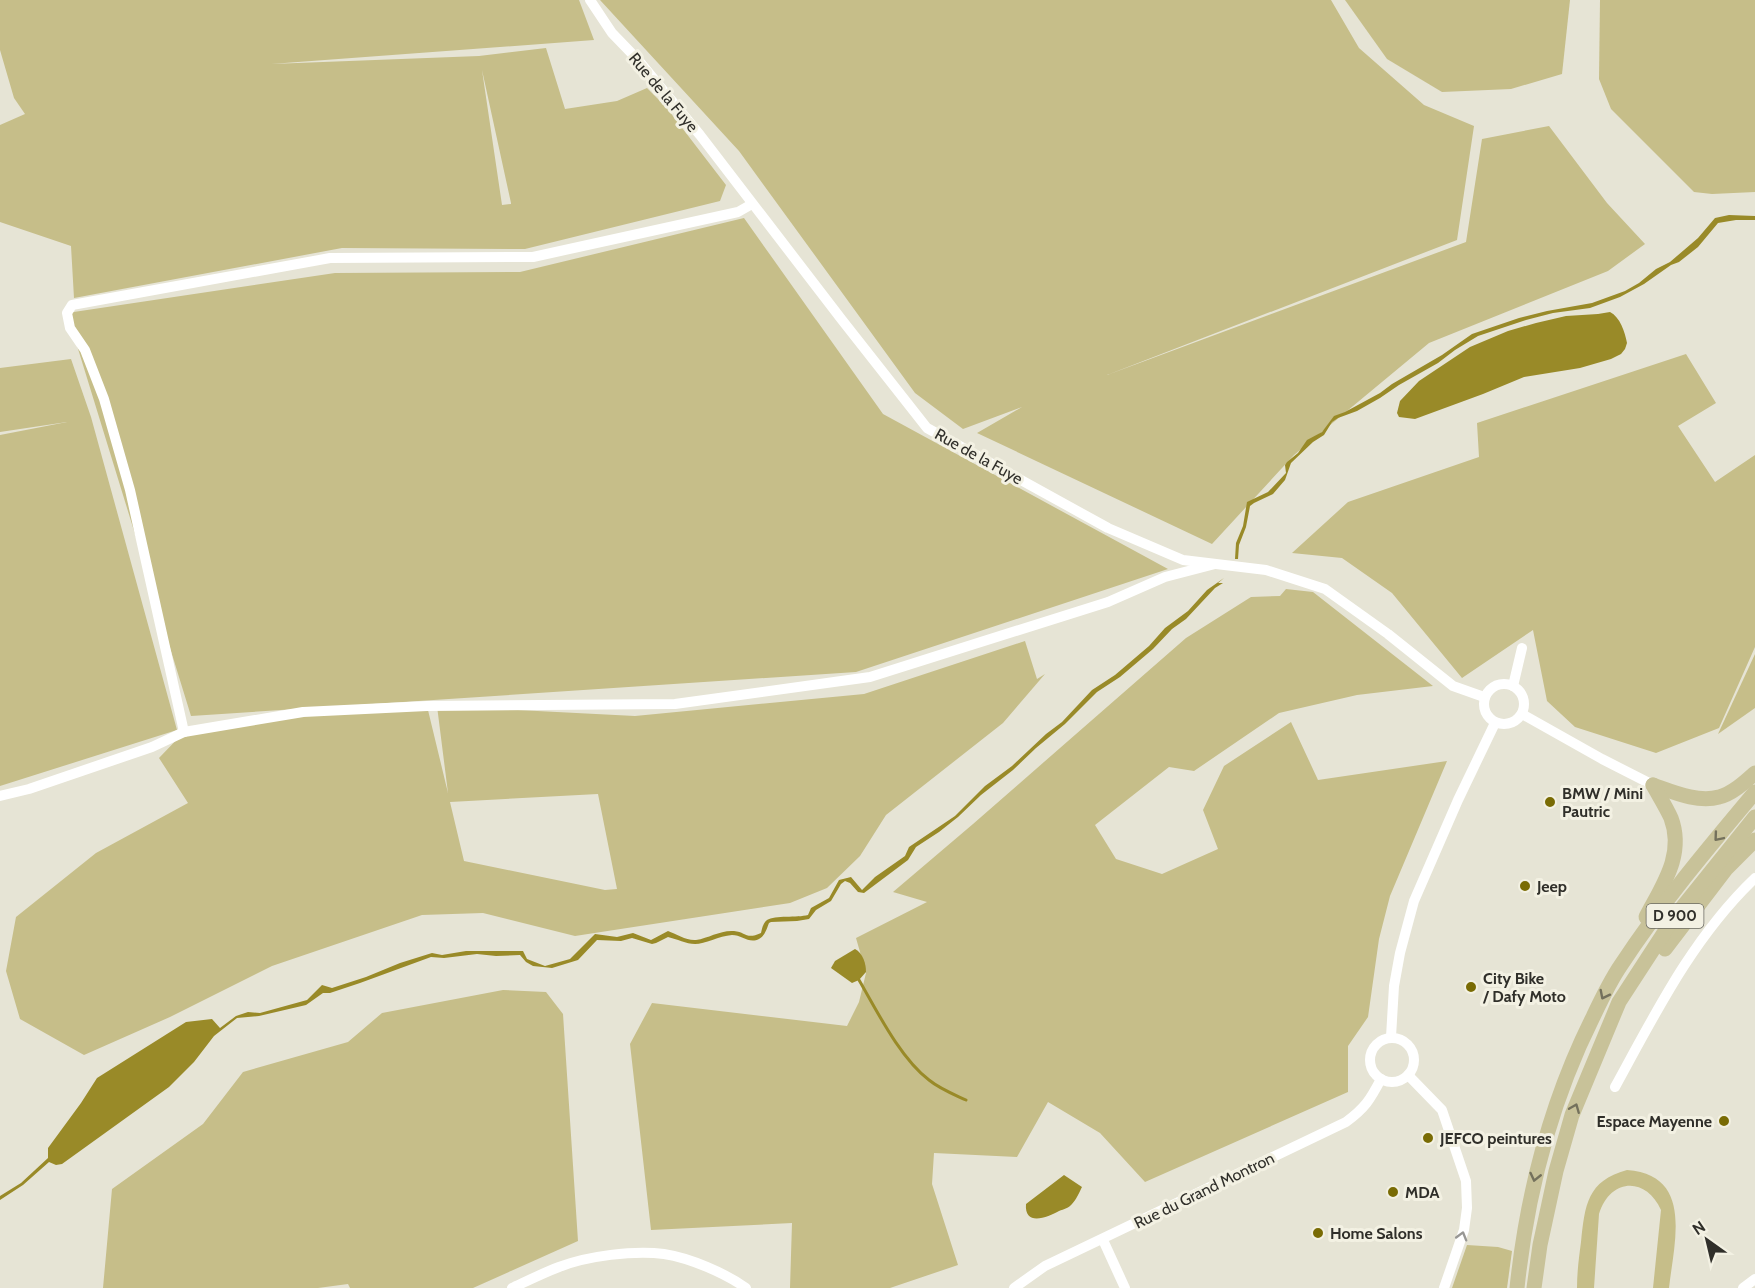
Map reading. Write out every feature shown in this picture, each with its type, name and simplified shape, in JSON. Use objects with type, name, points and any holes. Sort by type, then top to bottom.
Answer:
[{"type":"main road","points":[[1653,785],[1694,798],[1719,798],[1741,785],[1755,773]]},
{"type":"main road","points":[[1620,966],[1668,874],[1676,851],[1676,837],[1671,818],[1653,785]]},
{"type":"main road","name":"D 900","points":[[1517,1288],[1529,1202],[1542,1149],[1575,1053],[1620,966],[1685,876],[1755,792]]},
{"type":"main road","name":"D 900","points":[[1534,1288],[1540,1245],[1556,1171],[1572,1115],[1619,1002],[1673,919],[1755,817]]},
{"type":"main road","points":[[1610,1024],[1687,918],[1726,869],[1755,840]]},
{"type":"street","name":"Rue de la Fuye","points":[[590,0],[612,33],[639,61],[700,135],[927,428],[1108,528],[1183,560],[1266,570],[1325,589],[1388,634],[1453,686],[1484,697]]},
{"type":"street","points":[[184,732],[130,490],[104,399],[85,351],[70,328],[67,313],[72,305],[330,258],[533,257],[738,212],[752,204]]},
{"type":"street","points":[[0,796],[29,789],[152,747],[184,732],[303,712],[427,706],[675,704],[870,676],[1108,602],[1164,577],[1215,564]]},
{"type":"street","points":[[1513,686],[1522,648]]},
{"type":"street","points":[[1499,684],[1513,686],[1522,695],[1524,708],[1522,714],[1518,719],[1507,724],[1495,723],[1490,720],[1484,709],[1484,697],[1488,691],[1499,684]]},
{"type":"street","points":[[1522,714],[1653,785]]},
{"type":"street","points":[[1391,1038],[1394,986],[1414,901],[1495,723]]},
{"type":"street","points":[[1615,1087],[1676,977],[1737,895],[1755,878]]},
{"type":"street","points":[[1391,1038],[1403,1041],[1412,1050],[1414,1063],[1408,1075],[1395,1082],[1388,1082],[1381,1079],[1371,1068],[1370,1054],[1378,1042],[1391,1038]]},
{"type":"street","points":[[1408,1075],[1442,1110],[1466,1181],[1467,1208],[1464,1230],[1444,1288]]},
{"type":"street","name":"Rue du Grand Montron","points":[[1014,1288],[1045,1266],[1346,1122],[1362,1110],[1381,1079]]},
{"type":"street","points":[[1102,1240],[1125,1288]]},
{"type":"street","points":[[512,1288],[560,1266],[595,1257],[664,1254],[699,1264],[732,1278],[746,1288]]},
{"type":"street","points":[[1743,1288],[1755,1279]]},
{"type":"shaded area","points":[[0,0],[579,0],[594,40],[271,64],[479,56],[546,48],[565,109],[617,101],[647,88],[666,107],[726,185],[720,201],[525,249],[342,248],[74,298],[71,246],[0,222],[0,125],[25,114],[14,98],[0,50]],"holes":[[[482,70],[511,204],[502,205]]]},
{"type":"shaded area","points":[[600,0],[1331,0],[1359,48],[1424,105],[1474,126],[1457,240],[1107,375],[1466,242],[1482,139],[1549,126],[1607,203],[1645,244],[1608,271],[1429,343],[1294,455],[1212,544],[977,433],[1022,407],[963,429],[915,393],[739,151]]},
{"type":"shaded area","points":[[1345,0],[1570,0],[1562,74],[1511,89],[1442,92],[1387,59]]},
{"type":"shaded area","points":[[1600,0],[1755,0],[1755,192],[1712,194],[1694,192],[1611,109],[1599,79]]},
{"type":"shaded area","points":[[1729,215],[1755,216],[1755,220],[1718,223],[1698,247],[1679,262],[1620,297],[1590,308],[1553,313],[1526,320],[1478,336],[1380,398],[1332,422],[1324,435],[1291,463],[1285,480],[1273,494],[1250,506],[1246,527],[1239,545],[1238,559],[1235,559],[1236,543],[1243,526],[1247,502],[1268,492],[1286,473],[1287,462],[1298,453],[1307,440],[1322,432],[1334,416],[1380,393],[1472,334],[1519,318],[1592,303],[1625,291],[1670,262],[1698,238],[1715,218]]},
{"type":"shaded area","points":[[744,218],[883,414],[1168,569],[856,672],[191,716],[67,313],[335,273],[520,272]]},
{"type":"shaded area","points":[[1610,312],[1619,321],[1627,343],[1621,354],[1611,359],[1580,368],[1524,377],[1415,419],[1399,417],[1397,413],[1400,401],[1419,381],[1470,347],[1508,331],[1536,323],[1566,316]]},
{"type":"shaded area","points":[[1686,354],[1716,403],[1678,426],[1715,482],[1755,455],[1755,647],[1719,728],[1656,753],[1575,727],[1547,701],[1533,630],[1462,678],[1392,593],[1342,558],[1292,553],[1348,502],[1479,457],[1477,423]]},
{"type":"shaded area","points":[[71,359],[91,417],[177,730],[0,786],[0,435],[67,422],[0,432],[0,368]]},
{"type":"shaded area","points":[[1224,578],[1218,583],[1223,583],[1215,588],[1153,649],[1120,677],[1097,692],[1013,770],[958,817],[916,847],[908,860],[864,893],[858,892],[845,881],[831,901],[816,910],[809,919],[771,922],[763,936],[755,940],[732,935],[695,944],[668,937],[652,944],[632,938],[621,941],[597,940],[578,960],[552,968],[533,966],[520,955],[477,954],[444,958],[431,957],[330,993],[323,993],[306,1005],[259,1016],[237,1018],[214,1036],[194,1062],[169,1087],[62,1164],[56,1165],[49,1162],[23,1185],[0,1200],[0,1196],[21,1183],[48,1158],[48,1148],[97,1078],[186,1022],[212,1019],[220,1028],[236,1016],[248,1012],[260,1013],[307,1000],[322,985],[332,988],[432,953],[442,955],[466,951],[523,951],[527,959],[545,966],[570,959],[595,934],[617,937],[633,933],[651,940],[668,931],[693,940],[729,931],[752,936],[761,933],[767,920],[771,918],[808,915],[811,908],[829,898],[839,880],[851,877],[862,890],[875,877],[905,856],[909,847],[955,816],[985,786],[1012,766],[1062,722],[1092,690],[1115,675],[1149,646],[1165,628],[1188,611],[1207,590]]},
{"type":"shaded area","points":[[1286,589],[1313,592],[1433,686],[1357,695],[1279,713],[1194,771],[1169,767],[1095,825],[1116,859],[1162,874],[1218,849],[1203,810],[1224,766],[1291,722],[1318,780],[1447,761],[1390,896],[1379,939],[1368,1017],[1348,1046],[1348,1092],[1145,1182],[1100,1133],[1048,1102],[1017,1157],[934,1153],[932,1184],[958,1265],[890,1288],[790,1288],[792,1223],[651,1230],[630,1044],[652,1003],[847,1026],[859,1002],[866,973],[856,938],[927,902],[893,892],[1186,638],[1251,597],[1280,596]]},
{"type":"shaded area","points":[[1025,641],[1037,679],[1045,674],[1003,723],[886,815],[860,856],[827,888],[790,903],[575,936],[483,913],[422,915],[272,966],[170,1017],[84,1055],[20,1019],[6,971],[16,917],[96,853],[188,803],[159,758],[184,732],[303,712],[427,706],[448,793],[437,706],[635,716],[864,694]],"holes":[[[598,794],[617,889],[605,890],[464,861],[450,802]]]},
{"type":"shaded area","points":[[1755,654],[1755,708],[1718,734]]},
{"type":"shaded area","points":[[855,949],[864,959],[866,972],[859,980],[852,983],[831,968],[835,961]]},
{"type":"shaded area","points":[[503,990],[546,992],[563,1014],[578,1241],[473,1288],[350,1288],[348,1284],[318,1288],[103,1288],[112,1189],[203,1124],[243,1072],[348,1042],[382,1013]]},
{"type":"shaded area","points":[[1627,1170],[1648,1175],[1663,1184],[1671,1197],[1676,1232],[1669,1288],[1653,1288],[1661,1210],[1647,1191],[1628,1186],[1611,1193],[1599,1214],[1594,1288],[1577,1288],[1584,1217],[1590,1196],[1604,1181]]},
{"type":"shaded area","points":[[1064,1175],[1082,1187],[1073,1202],[1049,1216],[1033,1218],[1029,1216],[1026,1204]]},
{"type":"shaded area","points":[[1467,1245],[1498,1247],[1512,1251],[1507,1288],[1452,1288]]},
{"type":"waterway","points":[[859,980],[899,1047],[918,1071],[933,1083],[966,1100]]},
{"type":"place","name":"BMW / Mini Pautric","points":[[1550,802]]},
{"type":"place","name":"Jeep","points":[[1525,886]]},
{"type":"place","name":"City Bike / Dafy Moto","points":[[1471,987]]},
{"type":"place","name":"Espace Mayenne","points":[[1724,1121]]},
{"type":"place","name":"JEFCO peintures","points":[[1428,1138]]},
{"type":"place","name":"MDA","points":[[1393,1192]]},
{"type":"place","name":"Home Salons","points":[[1318,1233]]}]
